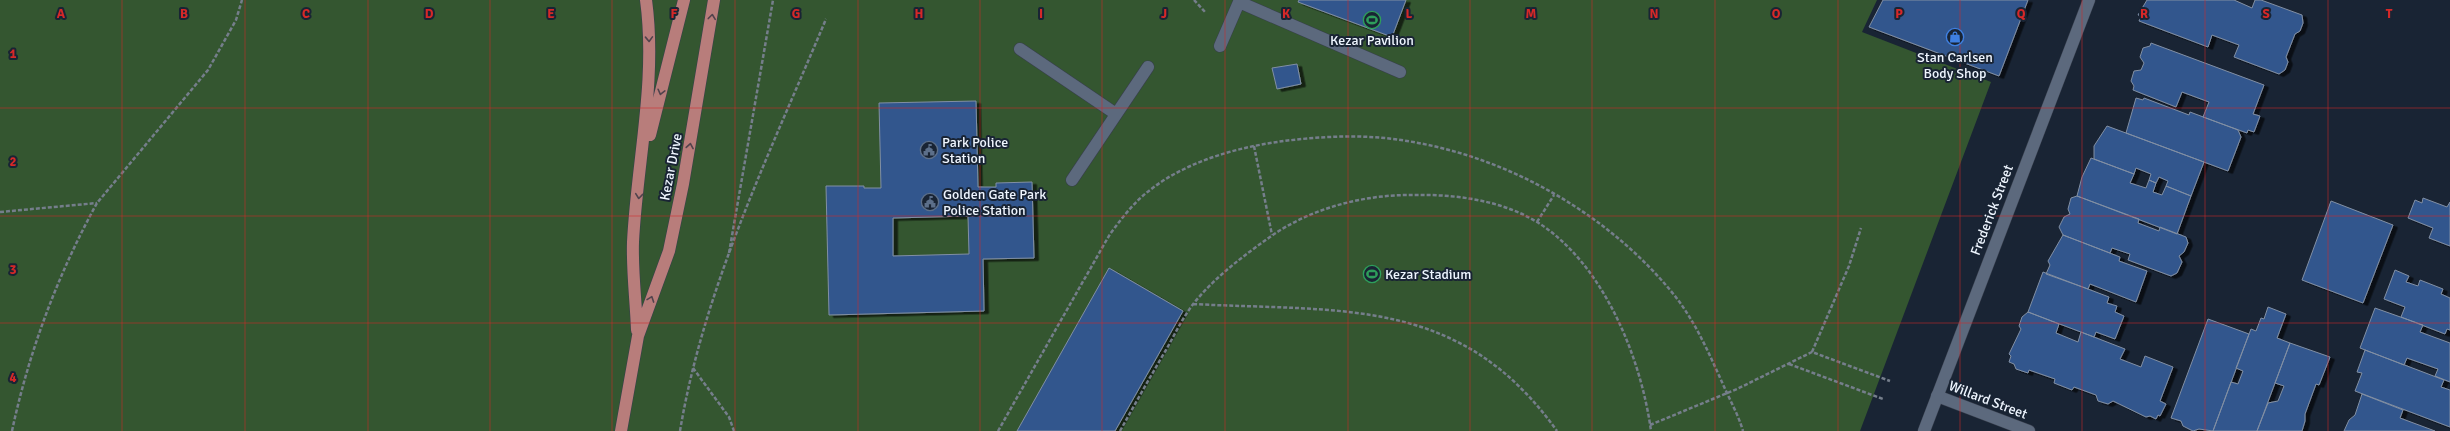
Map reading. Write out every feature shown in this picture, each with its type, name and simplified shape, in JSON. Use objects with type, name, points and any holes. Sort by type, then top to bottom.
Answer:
[{"type":"main road","name":"Kezar Drive","points":[[638,336],[633,242],[642,169],[649,49],[646,0]]},
{"type":"main road","points":[[642,169],[684,0]]},
{"type":"main road","name":"Kezar Drive","points":[[621,431],[638,336],[669,251],[684,184],[714,0]]},
{"type":"main road","name":"Frederick Street","points":[[1924,431],[2089,0]]},
{"type":"main road","points":[[1220,46],[1239,2],[1400,72]]},
{"type":"main road","points":[[1020,49],[1116,114]]},
{"type":"main road","points":[[1072,180],[1148,67]]},
{"type":"main road","name":"Willard Street","points":[[1937,396],[2029,431]]},
{"type":"path","points":[[12,431],[43,321],[65,268],[97,202],[208,70],[236,20],[242,0]]},
{"type":"path","points":[[728,259],[773,0]]},
{"type":"path","points":[[680,431],[692,368],[728,259],[826,19]]},
{"type":"path","points":[[998,431],[1094,261],[1128,210],[1151,189],[1176,174],[1206,160],[1254,146],[1335,136],[1406,140],[1472,156],[1554,195],[1602,226],[1629,248],[1654,272],[1675,297],[1694,324],[1743,431]]},
{"type":"path","points":[[1254,146],[1272,236]]},
{"type":"path","points":[[1120,431],[1193,304],[1211,285],[1272,236],[1334,207],[1374,197],[1404,195],[1460,197],[1513,210],[1537,222],[1576,256],[1608,302],[1632,353],[1640,376],[1651,431]]},
{"type":"path","points":[[1537,222],[1554,195]]},
{"type":"path","points":[[0,212],[97,202]]},
{"type":"path","points":[[1650,425],[1789,364],[1812,352],[1849,266],[1861,228]]},
{"type":"path","points":[[1193,304],[1352,312],[1401,320],[1424,326],[1467,346],[1502,369],[1531,397],[1557,431]]},
{"type":"path","points":[[1812,352],[1890,381]]},
{"type":"path","points":[[1789,364],[1883,399]]},
{"type":"path","points":[[692,368],[729,417],[734,431]]},
{"type":"green space","points":[[0,0],[1877,0],[1862,32],[1991,82],[1860,431],[0,431]]},
{"type":"building","name":"Kezar Pavilion","points":[[1299,0],[1406,0],[1392,37],[1298,2]]},
{"type":"building","name":"Stan Carlsen Body Shop","points":[[1883,0],[2028,0],[1999,76],[1869,27]]},
{"type":"building","points":[[2147,0],[2234,0],[2252,8],[2255,0],[2261,0],[2302,15],[2303,23],[2300,31],[2295,34],[2286,57],[2288,62],[2285,70],[2279,74],[2234,57],[2239,45],[2212,35],[2208,47],[2139,21],[2141,16],[2138,15]]},
{"type":"building","points":[[2151,43],[2264,85],[2253,114],[2260,116],[2254,132],[2248,130],[2247,133],[2203,117],[2209,102],[2182,92],[2176,107],[2133,90],[2134,86],[2131,81],[2134,71],[2141,70],[2144,63],[2140,57],[2143,48],[2150,46]]},
{"type":"building","points":[[1297,64],[1301,84],[1277,89],[1272,68]]},
{"type":"building","points":[[2136,98],[2143,100],[2144,98],[2189,115],[2190,112],[2238,130],[2241,137],[2228,171],[2126,133]]},
{"type":"building","name":"Golden Gate Park Police Station","points":[[976,101],[978,187],[996,187],[996,183],[1032,182],[1034,258],[983,259],[984,311],[829,315],[826,186],[864,186],[864,188],[881,188],[879,103]],"holes":[[[968,216],[969,254],[893,256],[893,218]]]},
{"type":"building","points":[[2107,126],[2204,162],[2191,196],[2166,186],[2168,181],[2159,177],[2156,183],[2149,180],[2151,174],[2136,168],[2134,174],[2094,159],[2094,146]]},
{"type":"building","points":[[2091,158],[2134,174],[2130,183],[2146,188],[2149,180],[2156,183],[2153,192],[2162,195],[2166,186],[2191,196],[2177,234],[2077,196],[2082,177]]},
{"type":"building","points":[[2077,196],[2139,219],[2138,223],[2159,231],[2160,227],[2186,237],[2188,243],[2184,252],[2179,256],[2182,262],[2177,273],[2171,276],[2128,260],[2130,254],[2112,248],[2110,253],[2063,235],[2059,227],[2064,217],[2070,214],[2068,209],[2071,198]]},
{"type":"building","points":[[2423,198],[2447,207],[2450,202],[2450,246],[2429,238],[2433,228],[2408,218],[2415,200],[2422,203]]},
{"type":"building","points":[[2331,201],[2393,225],[2363,303],[2302,280]]},
{"type":"building","points":[[2063,235],[2120,257],[2119,261],[2147,271],[2136,302],[2090,284],[2088,289],[2046,274],[2050,265],[2048,261]]},
{"type":"building","points":[[1109,268],[1183,311],[1115,431],[1017,431]]},
{"type":"building","points":[[2395,270],[2409,276],[2406,282],[2418,286],[2420,280],[2443,289],[2441,294],[2450,298],[2450,330],[2447,329],[2445,334],[2401,317],[2405,307],[2384,299]]},
{"type":"building","points":[[2043,272],[2109,297],[2107,303],[2117,306],[2115,312],[2124,316],[2115,339],[2096,332],[2094,337],[2028,312]]},
{"type":"building","points":[[2268,307],[2286,314],[2277,338],[2290,343],[2257,431],[2213,431],[2231,382],[2238,384],[2243,371],[2236,368],[2251,329],[2256,331],[2261,318],[2264,319]]},
{"type":"building","points":[[2375,308],[2423,325],[2420,332],[2450,343],[2450,382],[2435,376],[2438,369],[2407,358],[2404,365],[2360,348]]},
{"type":"building","points":[[2028,312],[2059,324],[2056,333],[2078,342],[2081,332],[2125,349],[2120,359],[2141,367],[2145,356],[2173,367],[2160,401],[2166,404],[2160,416],[2158,415],[2156,419],[2150,416],[2146,417],[2113,401],[2108,404],[2098,401],[2096,395],[2074,387],[2072,390],[2054,383],[2055,379],[2029,370],[2028,373],[2016,369],[2014,364],[2009,362],[2011,356],[2009,354],[2021,329],[2019,326],[2022,317]]},
{"type":"building","points":[[2208,319],[2249,334],[2213,431],[2199,429],[2193,431],[2183,426],[2181,421],[2171,418]]},
{"type":"building","points":[[2290,343],[2330,357],[2319,385],[2316,384],[2305,414],[2305,421],[2302,431],[2257,431],[2268,403],[2278,401],[2284,386],[2275,383]]},
{"type":"building","points":[[2365,350],[2444,380],[2441,387],[2450,390],[2450,427],[2355,391],[2362,373],[2357,372]]},
{"type":"building","points":[[2362,394],[2403,410],[2400,418],[2435,431],[2344,431],[2349,420],[2355,415]]},
{"type":"place","name":"Kezar Pavilion","points":[[1372,20]]},
{"type":"place","name":"Stan Carlsen Body Shop","points":[[1955,37]]},
{"type":"place","name":"Park Police Station","points":[[929,150]]},
{"type":"place","name":"Golden Gate Park Police Station","points":[[930,202]]},
{"type":"place","name":"Kezar Stadium","points":[[1372,274]]}]
